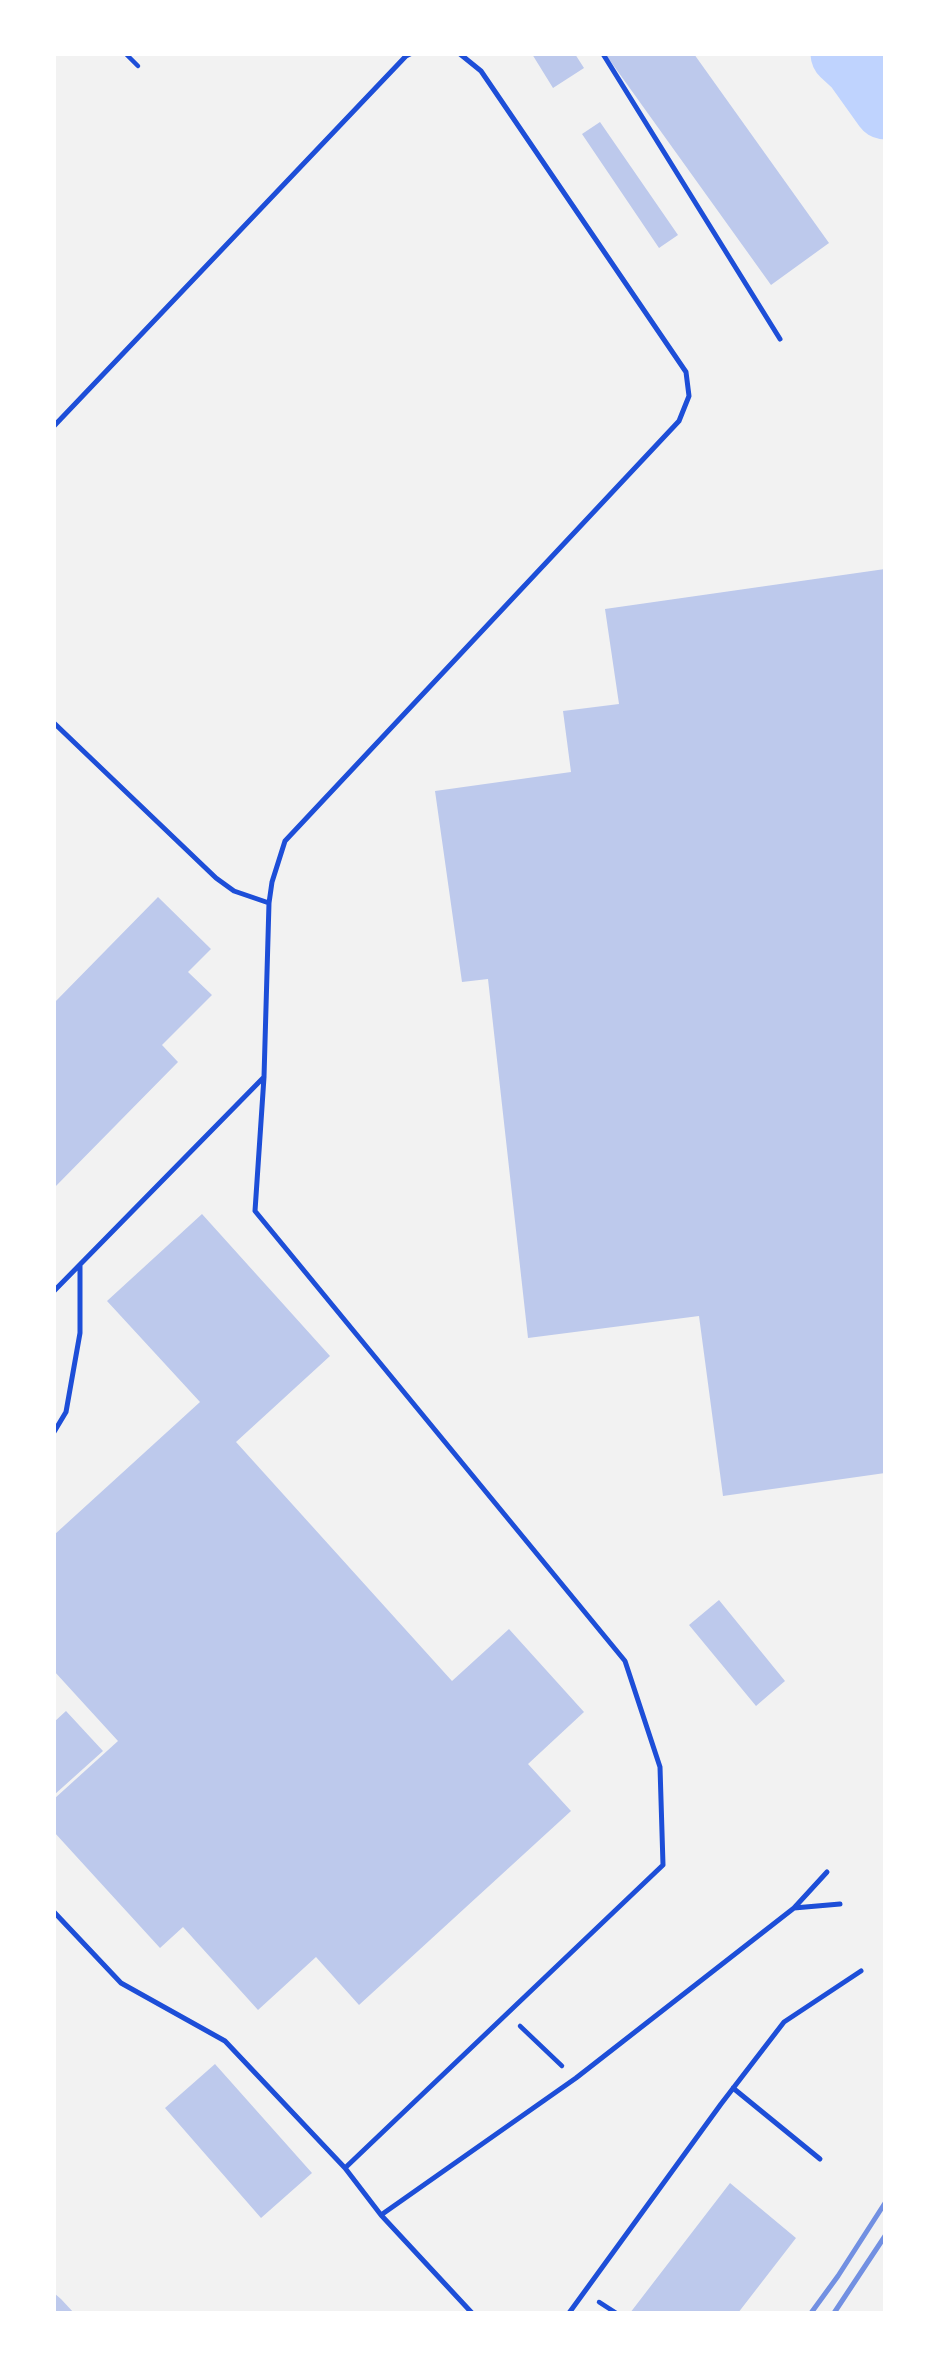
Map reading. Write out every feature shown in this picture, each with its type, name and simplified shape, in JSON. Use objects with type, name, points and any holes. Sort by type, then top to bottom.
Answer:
[{"type":"lane","points":[[54,426],[410,54]]},
{"type":"lane","points":[[345,2168],[663,1865],[660,1768],[625,1661],[255,1211],[264,1077],[269,903],[272,882],[285,841],[679,421],[689,397],[686,372],[481,71],[460,54]]},
{"type":"lane","points":[[603,54],[780,339]]},
{"type":"lane","points":[[54,723],[216,878],[234,891],[269,903]]},
{"type":"lane","points":[[54,1291],[264,1077]]},
{"type":"lane","points":[[54,1432],[66,1412],[80,1333],[80,1265]]},
{"type":"lane","points":[[381,2215],[576,2078],[794,1908],[827,1872]]},
{"type":"lane","points":[[794,1908],[840,1904]]},
{"type":"lane","points":[[54,1912],[121,1983],[225,2041],[345,2168],[381,2215],[472,2313]]},
{"type":"lane","points":[[569,2313],[784,2022],[861,1971]]},
{"type":"lane","points":[[733,2088],[820,2159]]},
{"type":"path","points":[[126,54],[138,66]]},
{"type":"path","points":[[507,2013],[576,2078]]},
{"type":"path","points":[[606,2306],[616,2313]]},
{"type":"building","points":[[532,54],[575,54],[584,68],[553,88]]},
{"type":"building","points":[[607,54],[694,54],[829,243],[771,285]]},
{"type":"building","points":[[600,122],[678,235],[659,248],[582,134]]},
{"type":"building","points":[[885,569],[885,1473],[723,1496],[699,1316],[528,1338],[488,979],[462,982],[435,791],[571,772],[563,711],[619,704],[605,609]]},
{"type":"building","points":[[158,897],[211,949],[188,972],[212,995],[162,1045],[178,1062],[54,1188],[54,1003]]},
{"type":"building","points":[[202,1214],[330,1356],[236,1442],[452,1681],[509,1629],[584,1712],[528,1764],[571,1811],[359,2005],[316,1957],[258,2010],[183,1927],[160,1948],[54,1832],[54,1799],[118,1741],[54,1671],[54,1535],[200,1402],[107,1301]]},
{"type":"building","points":[[719,1600],[785,1681],[756,1706],[689,1625]]},
{"type":"building","points":[[66,1711],[103,1751],[54,1795],[54,1722]]},
{"type":"building","points":[[215,2064],[312,2173],[261,2218],[165,2108]]},
{"type":"building","points":[[730,2183],[796,2238],[738,2313],[630,2313]]},
{"type":"building","points":[[54,2293],[61,2299],[74,2313],[54,2313]]},
{"type":"waterway","points":[[842,54],[855,66],[885,108]]},
{"type":"railway","points":[[811,2313],[885,2203]]},
{"type":"railway","points":[[834,2313],[885,2236]]}]
